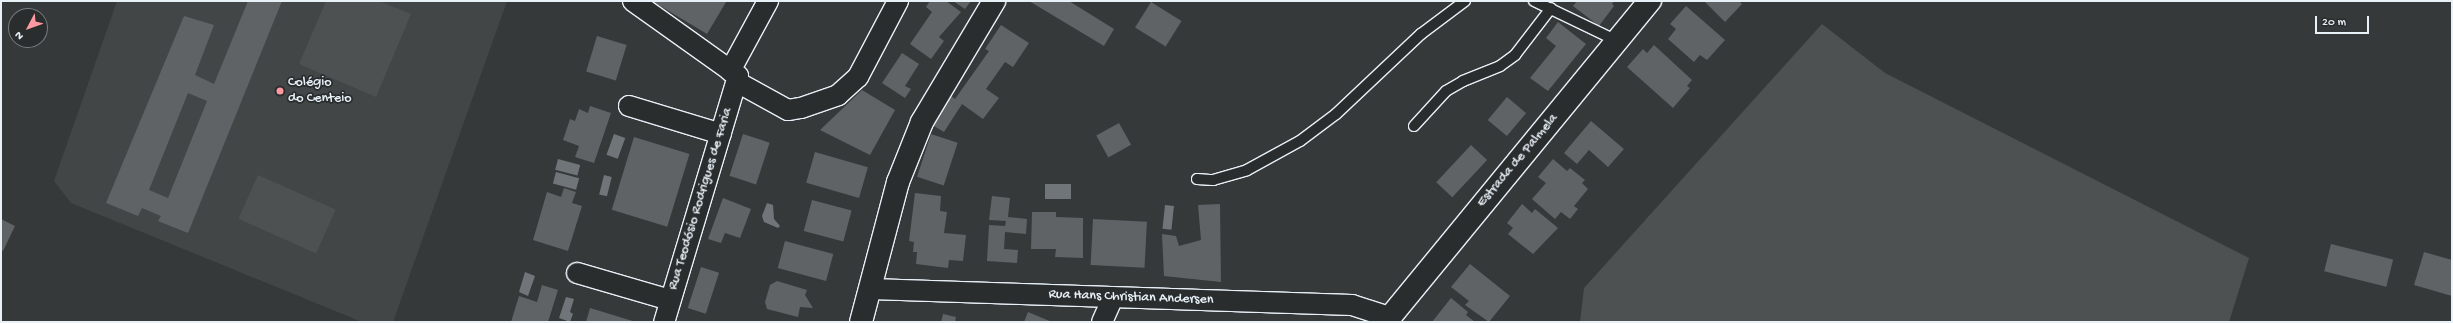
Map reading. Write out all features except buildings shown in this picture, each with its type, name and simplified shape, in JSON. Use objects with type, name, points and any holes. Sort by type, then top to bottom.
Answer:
[{"type":"street","points":[[633,1],[735,76],[788,110],[800,108],[838,95],[858,77],[898,1]]},
{"type":"street","name":"Rua Teodósio Rodrigues de Faria","points":[[664,322],[721,134],[735,76],[768,1]]},
{"type":"street","points":[[861,322],[871,289],[898,182],[922,122],[994,1]]},
{"type":"street","name":"Estrada de Palmela","points":[[1387,319],[1650,1]]},
{"type":"street","points":[[630,106],[721,134]]},
{"type":"street","points":[[577,273],[670,300]]},
{"type":"street","name":"Rua Hans Christian Andersen","points":[[871,289],[1352,305],[1387,319]]},
{"type":"street","points":[[1102,322],[1113,297]]},
{"type":"lane","points":[[1197,179],[1213,180],[1247,170],[1306,137],[1336,114],[1422,34],[1465,1]]},
{"type":"lane","points":[[1534,1],[1552,8],[1617,41]]},
{"type":"lane","points":[[1414,126],[1446,91],[1463,81],[1500,66],[1515,55],[1552,8]]},
{"type":"shaded area","name":"Colégio do Centeio","points":[[117,1],[507,1],[393,322],[362,322],[71,203],[54,181]]},
{"type":"shaded area","points":[[326,1],[379,1],[411,14],[376,97],[299,64]]},
{"type":"shaded area","points":[[1822,24],[1885,73],[2249,258],[2229,322],[1580,322],[1584,288]]},
{"type":"shaded area","points":[[614,134],[625,138],[618,159],[606,155]]},
{"type":"shaded area","points":[[558,159],[580,165],[577,176],[555,170]]},
{"type":"shaded area","points":[[556,172],[579,178],[576,190],[553,184]]},
{"type":"shaded area","points":[[258,175],[336,210],[316,253],[238,219]]},
{"type":"shaded area","points":[[604,175],[612,177],[607,196],[599,194]]},
{"type":"shaded area","points":[[1045,184],[1071,184],[1071,199],[1045,199]]},
{"type":"shaded area","points":[[767,203],[773,205],[774,219],[780,226],[778,228],[764,222],[762,216]]},
{"type":"shaded area","points":[[1165,205],[1174,206],[1171,230],[1162,229]]},
{"type":"shaded area","points":[[525,272],[535,276],[528,296],[519,292]]},
{"type":"shaded area","points":[[566,297],[574,299],[570,312],[573,314],[570,322],[559,318]]},
{"type":"place","name":"Colégio do Centeio","points":[[280,91]]}]
